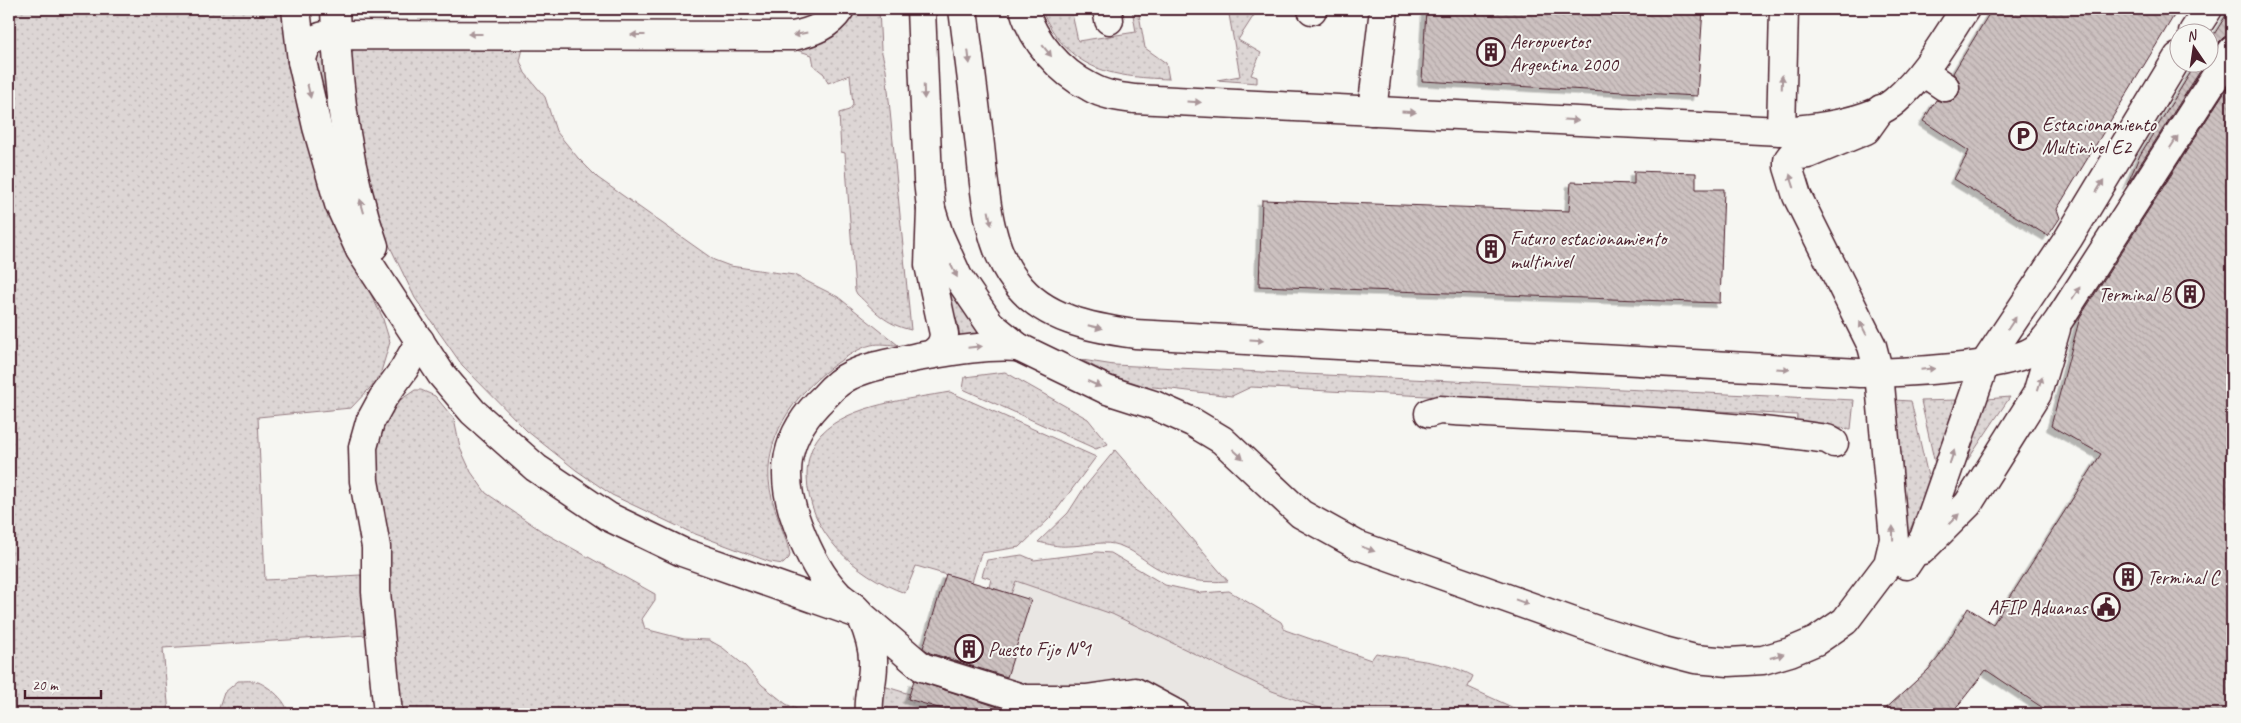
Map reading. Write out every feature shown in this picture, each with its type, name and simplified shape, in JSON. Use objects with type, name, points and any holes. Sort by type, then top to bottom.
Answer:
[{"type":"street","points":[[296,9],[302,61],[317,127],[339,204],[360,250],[441,374],[474,412],[536,468],[609,517],[682,552],[861,615]]},
{"type":"street","points":[[302,61],[304,49],[309,42],[336,22],[793,36],[816,30],[828,23],[840,9]]},
{"type":"street","points":[[921,9],[928,180],[931,209],[929,265],[944,334],[940,348],[932,354]]},
{"type":"street","points":[[963,9],[994,238],[1002,260],[1016,283],[1032,298],[1056,315],[1091,326],[1135,334],[1879,373],[1985,363],[2014,358],[2035,349],[2059,320],[2232,52]]},
{"type":"street","points":[[1024,9],[1039,40],[1073,78],[1091,88],[1135,99],[1781,131],[1829,126],[1881,109],[1934,79],[1965,9]]},
{"type":"street","points":[[1372,110],[1384,9]]},
{"type":"street","points":[[1781,131],[1784,9]]},
{"type":"street","points":[[2200,22],[2208,9]]},
{"type":"street","points":[[336,22],[340,98],[359,197],[394,302]]},
{"type":"street","points":[[1906,565],[1924,538],[1985,363],[2068,239],[2169,72]]},
{"type":"street","points":[[1844,621],[1888,564],[1894,539],[1879,373],[1872,346],[1797,196],[1788,167],[1788,160],[1791,156],[1808,154],[1866,130],[1881,109]]},
{"type":"street","points":[[931,209],[942,243],[962,285],[990,324],[1018,347],[1107,390],[1154,405],[1192,422],[1222,440],[1301,514],[1357,545],[1602,632],[1695,659],[1729,662],[1763,660],[1790,652],[1816,641],[1844,621],[1906,565],[1963,510],[2037,394],[2059,320]]},
{"type":"street","points":[[388,714],[376,592],[376,547],[364,481],[364,447],[370,422],[383,398],[404,369],[420,341]]},
{"type":"street","points":[[1018,347],[975,347],[874,367],[851,375],[819,401],[804,419],[790,445],[787,459],[787,481],[790,501],[798,526],[822,574],[838,595],[922,667],[1025,699],[1086,699],[1135,692],[1176,714]]},
{"type":"street","points":[[1429,413],[1439,410],[1706,425],[1776,431],[1827,439],[1834,443]]},
{"type":"street","points":[[861,615],[872,649],[873,665],[869,714]]},
{"type":"shaded area","points":[[9,9],[285,9],[353,260],[382,316],[390,342],[380,375],[351,408],[258,417],[265,580],[361,575],[367,635],[163,648],[169,714],[9,714]]},
{"type":"shaded area","points":[[851,9],[879,9],[881,49],[886,69],[911,330],[887,321],[855,290],[845,153],[841,152],[839,113],[849,110],[853,105],[850,75],[828,83],[824,74],[814,66],[812,55],[790,48]]},
{"type":"shaded area","points":[[1041,9],[1071,9],[1078,41],[1136,32],[1132,9],[1138,9],[1145,48],[1166,63],[1169,79],[1127,76],[1093,66],[1078,57],[1064,45]]},
{"type":"shaded area","points":[[1228,9],[1251,9],[1256,12],[1238,40],[1261,53],[1251,75],[1257,77],[1257,83],[1217,80],[1240,76]]},
{"type":"shaded area","points":[[524,44],[520,61],[525,73],[545,97],[556,131],[578,158],[598,178],[714,260],[730,266],[794,275],[838,297],[898,345],[881,344],[867,346],[837,363],[798,399],[779,429],[773,445],[769,480],[772,499],[790,554],[783,564],[770,562],[690,532],[612,495],[576,470],[527,431],[462,365],[415,298],[379,224],[347,90],[350,53],[357,48]]},
{"type":"shaded area","points":[[321,54],[328,59],[334,144],[312,58]]},
{"type":"shaded area","points":[[941,270],[963,310],[981,335],[960,337],[958,324],[947,299]]},
{"type":"shaded area","points":[[1082,360],[1114,365],[1854,400],[1851,429],[1796,425],[1797,415],[1251,387],[1232,396],[1145,386],[1110,375]]},
{"type":"shaded area","points":[[1005,372],[1088,419],[1108,444],[1096,449],[963,389],[965,377]]},
{"type":"shaded area","points":[[415,390],[421,390],[435,396],[454,419],[460,448],[471,472],[486,493],[543,532],[655,594],[655,600],[642,619],[645,629],[684,639],[709,640],[723,648],[745,666],[762,685],[786,704],[807,714],[403,714],[389,600],[388,537],[378,488],[376,448],[381,430],[396,403]]},
{"type":"shaded area","points":[[950,392],[1096,457],[1052,516],[1020,547],[981,553],[972,582],[916,566],[905,593],[886,585],[852,563],[825,533],[809,497],[807,476],[809,459],[812,448],[821,434],[833,424],[848,416],[882,404]]},
{"type":"shaded area","points":[[2010,397],[1957,476],[1987,399]]},
{"type":"shaded area","points":[[1894,400],[1911,401],[1929,481],[1917,523],[1914,521],[1907,536]]},
{"type":"shaded area","points":[[1956,400],[1935,464],[1921,401]]},
{"type":"shaded area","points":[[1115,450],[1228,581],[1211,582],[1177,577],[1155,567],[1133,552],[1114,544],[1064,546],[1038,542],[1068,513],[1084,488]]},
{"type":"shaded area","points":[[1097,552],[1111,553],[1165,585],[1201,593],[1229,591],[1281,622],[1285,630],[1371,660],[1376,653],[1438,664],[1462,671],[1473,676],[1468,687],[1527,714],[1336,714],[1272,691],[1112,614],[1016,581],[1011,594],[989,587],[991,579],[982,576],[987,560],[1022,555],[1034,560]]},
{"type":"shaded area","points":[[1016,581],[1112,614],[1362,714],[945,714],[989,587]]},
{"type":"shaded area","points":[[238,681],[256,681],[268,687],[285,704],[288,714],[217,714],[224,693]]},
{"type":"shaded area","points":[[877,684],[975,714],[875,714]]},
{"type":"building","name":"Aeropuertos Argentina 2000","points":[[1426,9],[1703,9],[1697,96],[1422,81]]},
{"type":"building","name":"Estacionamiento Multinivel E2","points":[[1992,9],[2178,9],[2170,22],[2168,22],[2168,26],[2057,209],[2060,218],[2048,236],[1954,179],[1969,151],[1923,121],[1936,100],[1943,102],[1951,101],[1958,95],[1960,89],[1959,81],[1953,73]]},
{"type":"building","points":[[2230,9],[2232,9],[2232,35],[2224,37],[2218,44],[2218,28]]},
{"type":"building","points":[[2191,72],[2200,72],[2127,185],[2140,155]]},
{"type":"building","points":[[2232,80],[2232,714],[2052,714],[1986,670],[1949,714],[1880,714],[1928,670],[1938,658],[1968,608],[1993,624],[2101,454],[2051,426],[2080,317]]},
{"type":"building","name":"Futuro estacionamiento multinivel","points":[[1634,171],[1696,173],[1696,189],[1724,189],[1720,303],[1259,286],[1262,200],[1569,211],[1571,182],[1634,184]]},
{"type":"building","name":"Puesto Fijo N°1","points":[[946,574],[1031,600],[1007,677],[930,653],[923,648]]},
{"type":"building","points":[[914,680],[998,707],[996,714],[959,714],[908,699]]},
{"type":"place","name":"Aeropuertos Argentina 2000","points":[[1491,52]]},
{"type":"place","name":"Estacionamiento Multinivel E2","points":[[2023,136]]},
{"type":"place","name":"Futuro estacionamiento multinivel","points":[[1491,249]]},
{"type":"place","name":"Terminal B","points":[[2190,294]]},
{"type":"place","name":"Terminal C","points":[[2128,577]]},
{"type":"place","name":"AFIP Aduanas","points":[[2106,607]]},
{"type":"place","name":"Puesto Fijo N°1","points":[[969,649]]}]
